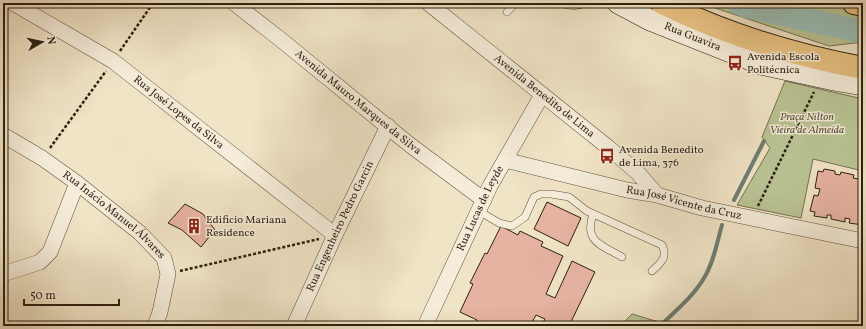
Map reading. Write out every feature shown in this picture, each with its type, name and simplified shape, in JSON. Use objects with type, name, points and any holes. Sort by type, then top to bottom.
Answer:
[{"type":"highway","points":[[662,3],[686,15],[726,31],[803,55],[863,68]]},
{"type":"highway","points":[[854,3],[863,5]]},
{"type":"main road","name":"Rua Guavira","points":[[618,3],[650,20],[761,64],[863,85]]},
{"type":"street","name":"Rua José Lopes da Silva","points":[[14,3],[113,61],[335,235]]},
{"type":"street","name":"Avenida Mauro Marques da Silva","points":[[234,3],[410,144],[481,206]]},
{"type":"street","name":"Avenida Benedito de Lima","points":[[428,3],[623,160],[638,173],[657,195]]},
{"type":"street","name":"Rua Lucas de Leyde","points":[[425,326],[490,186],[542,95]]},
{"type":"street","name":"Rua Engenheiro Pedro Garcin","points":[[294,326],[335,235],[388,126]]},
{"type":"street","name":"Rua Inácio Manuel Álvares","points":[[3,135],[42,158],[76,183],[140,232],[164,258],[168,274],[160,312],[155,326]]},
{"type":"street","name":"Rua José Vicente da Cruz","points":[[505,160],[627,190],[657,195],[702,208],[863,241]]},
{"type":"street","points":[[3,274],[40,262],[50,252],[76,183]]},
{"type":"lane","points":[[507,12],[516,3]]},
{"type":"lane","points":[[560,3],[567,6],[578,6],[585,3]]},
{"type":"lane","points":[[481,206],[499,223],[512,226],[525,217],[534,198],[541,194],[569,197],[587,211],[662,245],[665,250],[664,258],[652,271]]},
{"type":"lane","points":[[593,214],[590,225],[590,233],[593,238],[601,245],[622,257]]},
{"type":"path","points":[[42,158],[113,61],[153,3]]},
{"type":"path","points":[[752,218],[822,77]]},
{"type":"path","points":[[168,274],[335,235]]},
{"type":"green space","points":[[700,3],[863,3],[863,42],[829,46]]},
{"type":"green space","name":"Praça Nilton Vieira de Almeida","points":[[785,81],[863,99],[863,171],[813,159],[801,218],[737,205],[770,148],[762,137]]},
{"type":"green space","points":[[632,314],[669,325],[669,326],[620,326]]},
{"type":"building","points":[[824,169],[835,171],[835,174],[840,175],[841,172],[854,175],[853,178],[859,179],[860,176],[863,177],[863,225],[849,223],[850,219],[845,218],[845,222],[831,219],[831,215],[827,215],[827,218],[814,216],[815,212],[810,211],[814,195],[818,196],[820,189],[815,188],[818,171],[823,172]]},
{"type":"building","points":[[547,202],[581,218],[568,246],[534,229]]},
{"type":"building","name":"Edificio Mariana Residence","points":[[185,204],[203,214],[215,230],[201,247],[182,230],[168,223]]},
{"type":"building","points":[[501,226],[518,235],[520,231],[543,242],[541,246],[563,256],[546,294],[555,298],[572,261],[595,272],[569,326],[541,326],[545,319],[536,315],[530,326],[474,326],[477,320],[460,312],[473,284],[470,283]]},
{"type":"waterway","points":[[738,3],[745,6],[863,32]]},
{"type":"waterway","points":[[734,200],[764,141]]},
{"type":"waterway","points":[[660,326],[689,298],[700,285],[713,259],[722,225]]},
{"type":"place","name":"Avenida Escola Politécnica","points":[[735,63]]},
{"type":"place","name":"Avenida Benedito de Lima, 376","points":[[607,156]]},
{"type":"place","name":"Edificio Mariana Residence","points":[[194,226]]}]
